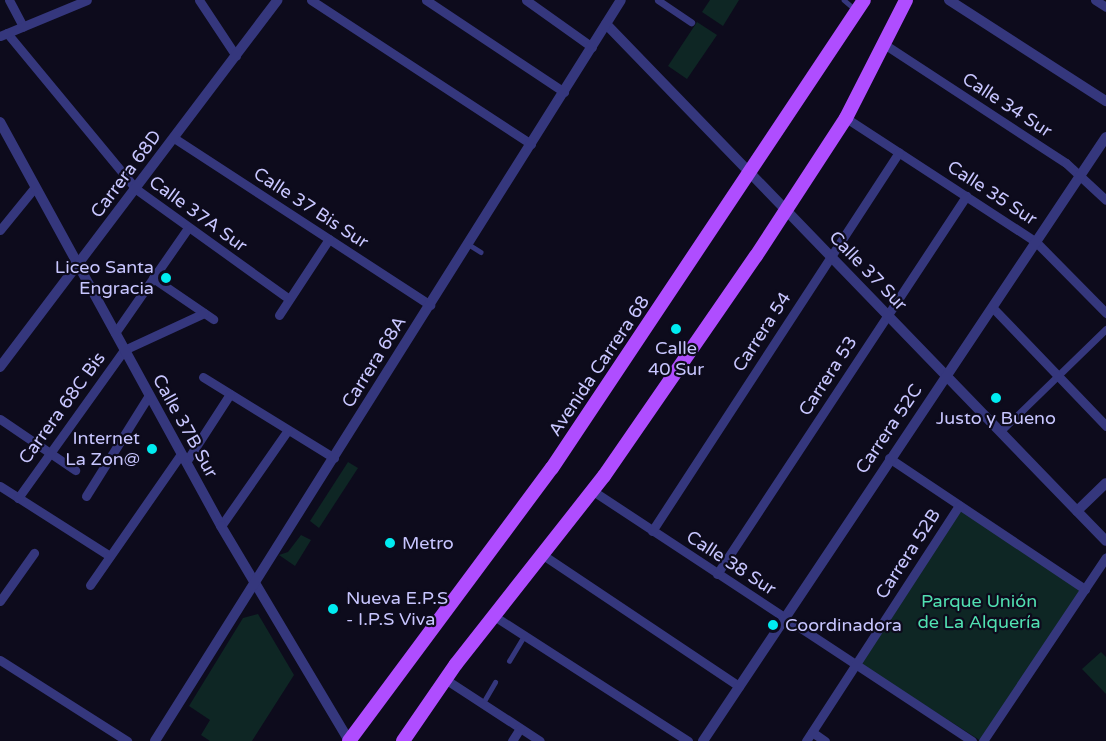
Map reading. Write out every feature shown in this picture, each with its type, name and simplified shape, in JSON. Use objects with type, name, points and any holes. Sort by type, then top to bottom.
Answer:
[{"type":"main road","points":[[403,741],[445,679],[593,491],[786,210],[846,118],[906,0]]},
{"type":"main road","name":"Avenida Carrera 68","points":[[349,741],[552,468],[861,6]]},
{"type":"street","points":[[9,0],[23,26]]},
{"type":"street","points":[[3,35],[85,0]]},
{"type":"street","points":[[200,0],[236,56]]},
{"type":"street","name":"Carrera 68D","points":[[0,368],[278,0]]},
{"type":"street","points":[[310,0],[531,144]]},
{"type":"street","points":[[426,0],[564,92]]},
{"type":"street","name":"Carrera 68A","points":[[154,741],[621,0]]},
{"type":"street","points":[[658,0],[692,22]]},
{"type":"street","points":[[950,0],[1106,101]]},
{"type":"street","points":[[1095,0],[1106,8]]},
{"type":"street","points":[[530,1],[592,47]]},
{"type":"street","name":"Calle 37 Sur","points":[[606,24],[1106,541]]},
{"type":"street","name":"Calle 37A Sur","points":[[3,35],[136,189],[289,299]]},
{"type":"street","name":"Calle 34 Sur","points":[[884,44],[1081,175],[1106,200]]},
{"type":"street","name":"Calle 35 Sur","points":[[846,118],[1036,242],[1106,313]]},
{"type":"street","name":"Calle 37B Sur","points":[[0,122],[221,526],[349,741]]},
{"type":"street","name":"Carrera 52C","points":[[703,741],[889,458],[1106,137]]},
{"type":"street","name":"Calle 37 Bis Sur","points":[[174,138],[430,305]]},
{"type":"street","name":"Carrera 54","points":[[652,531],[899,152]]},
{"type":"street","points":[[0,230],[35,187]]},
{"type":"street","name":"Carrera 53","points":[[717,574],[966,196]]},
{"type":"street","points":[[115,333],[188,228]]},
{"type":"street","points":[[279,315],[329,239]]},
{"type":"street","points":[[153,278],[213,319]]},
{"type":"street","points":[[992,307],[1106,426]]},
{"type":"street","name":"Carrera 68C Bis","points":[[18,498],[124,350],[204,313]]},
{"type":"street","points":[[1000,432],[1106,329]]},
{"type":"street","points":[[203,377],[334,458]]},
{"type":"street","points":[[90,585],[230,394]]},
{"type":"street","points":[[86,496],[149,395]]},
{"type":"street","points":[[0,419],[75,470]]},
{"type":"street","points":[[221,526],[288,430]]},
{"type":"street","points":[[889,458],[1085,589]]},
{"type":"street","points":[[1077,512],[1106,483]]},
{"type":"street","points":[[0,486],[110,556]]},
{"type":"street","name":"Calle 38 Sur","points":[[593,491],[972,741]]},
{"type":"street","name":"Carrera 52B","points":[[809,737],[959,505]]},
{"type":"street","points":[[2,595],[34,553]]},
{"type":"street","points":[[543,555],[739,686]]},
{"type":"street","points":[[983,741],[1106,557]]},
{"type":"street","points":[[494,616],[688,741]]},
{"type":"street","points":[[0,660],[127,741]]},
{"type":"street","points":[[445,679],[540,741]]},
{"type":"street","points":[[512,741],[520,728]]},
{"type":"street","points":[[809,737],[825,741]]},
{"type":"lane","points":[[844,0],[861,6]]},
{"type":"lane","points":[[468,244],[481,252]]},
{"type":"lane","points":[[508,661],[524,636]]},
{"type":"lane","points":[[482,703],[495,682]]},
{"type":"green space","points":[[710,0],[739,0],[723,26],[702,12]]},
{"type":"green space","points":[[697,22],[717,35],[687,79],[668,66]]},
{"type":"green space","points":[[348,462],[358,468],[319,528],[310,521]]},
{"type":"green space","name":"Parque Unión de La Alquería","points":[[960,508],[1083,590],[981,741],[860,664]]},
{"type":"green space","points":[[301,535],[311,540],[295,566],[279,555],[288,552]]},
{"type":"green space","points":[[258,614],[294,675],[252,741],[210,741],[201,735],[210,720],[189,706],[243,618]]},
{"type":"green space","points":[[1101,652],[1106,657],[1106,694],[1082,669]]},
{"type":"place","name":"Liceo Santa Engracia","points":[[166,278]]},
{"type":"place","name":"Calle 40 Sur","points":[[676,329]]},
{"type":"place","name":"Justo y Bueno","points":[[996,398]]},
{"type":"place","name":"Internet La Zon@","points":[[152,449]]},
{"type":"place","name":"Metro","points":[[390,543]]},
{"type":"place","name":"Nueva E.P.S - I.P.S Viva","points":[[333,609]]},
{"type":"place","name":"Coordinadora","points":[[773,625]]}]
